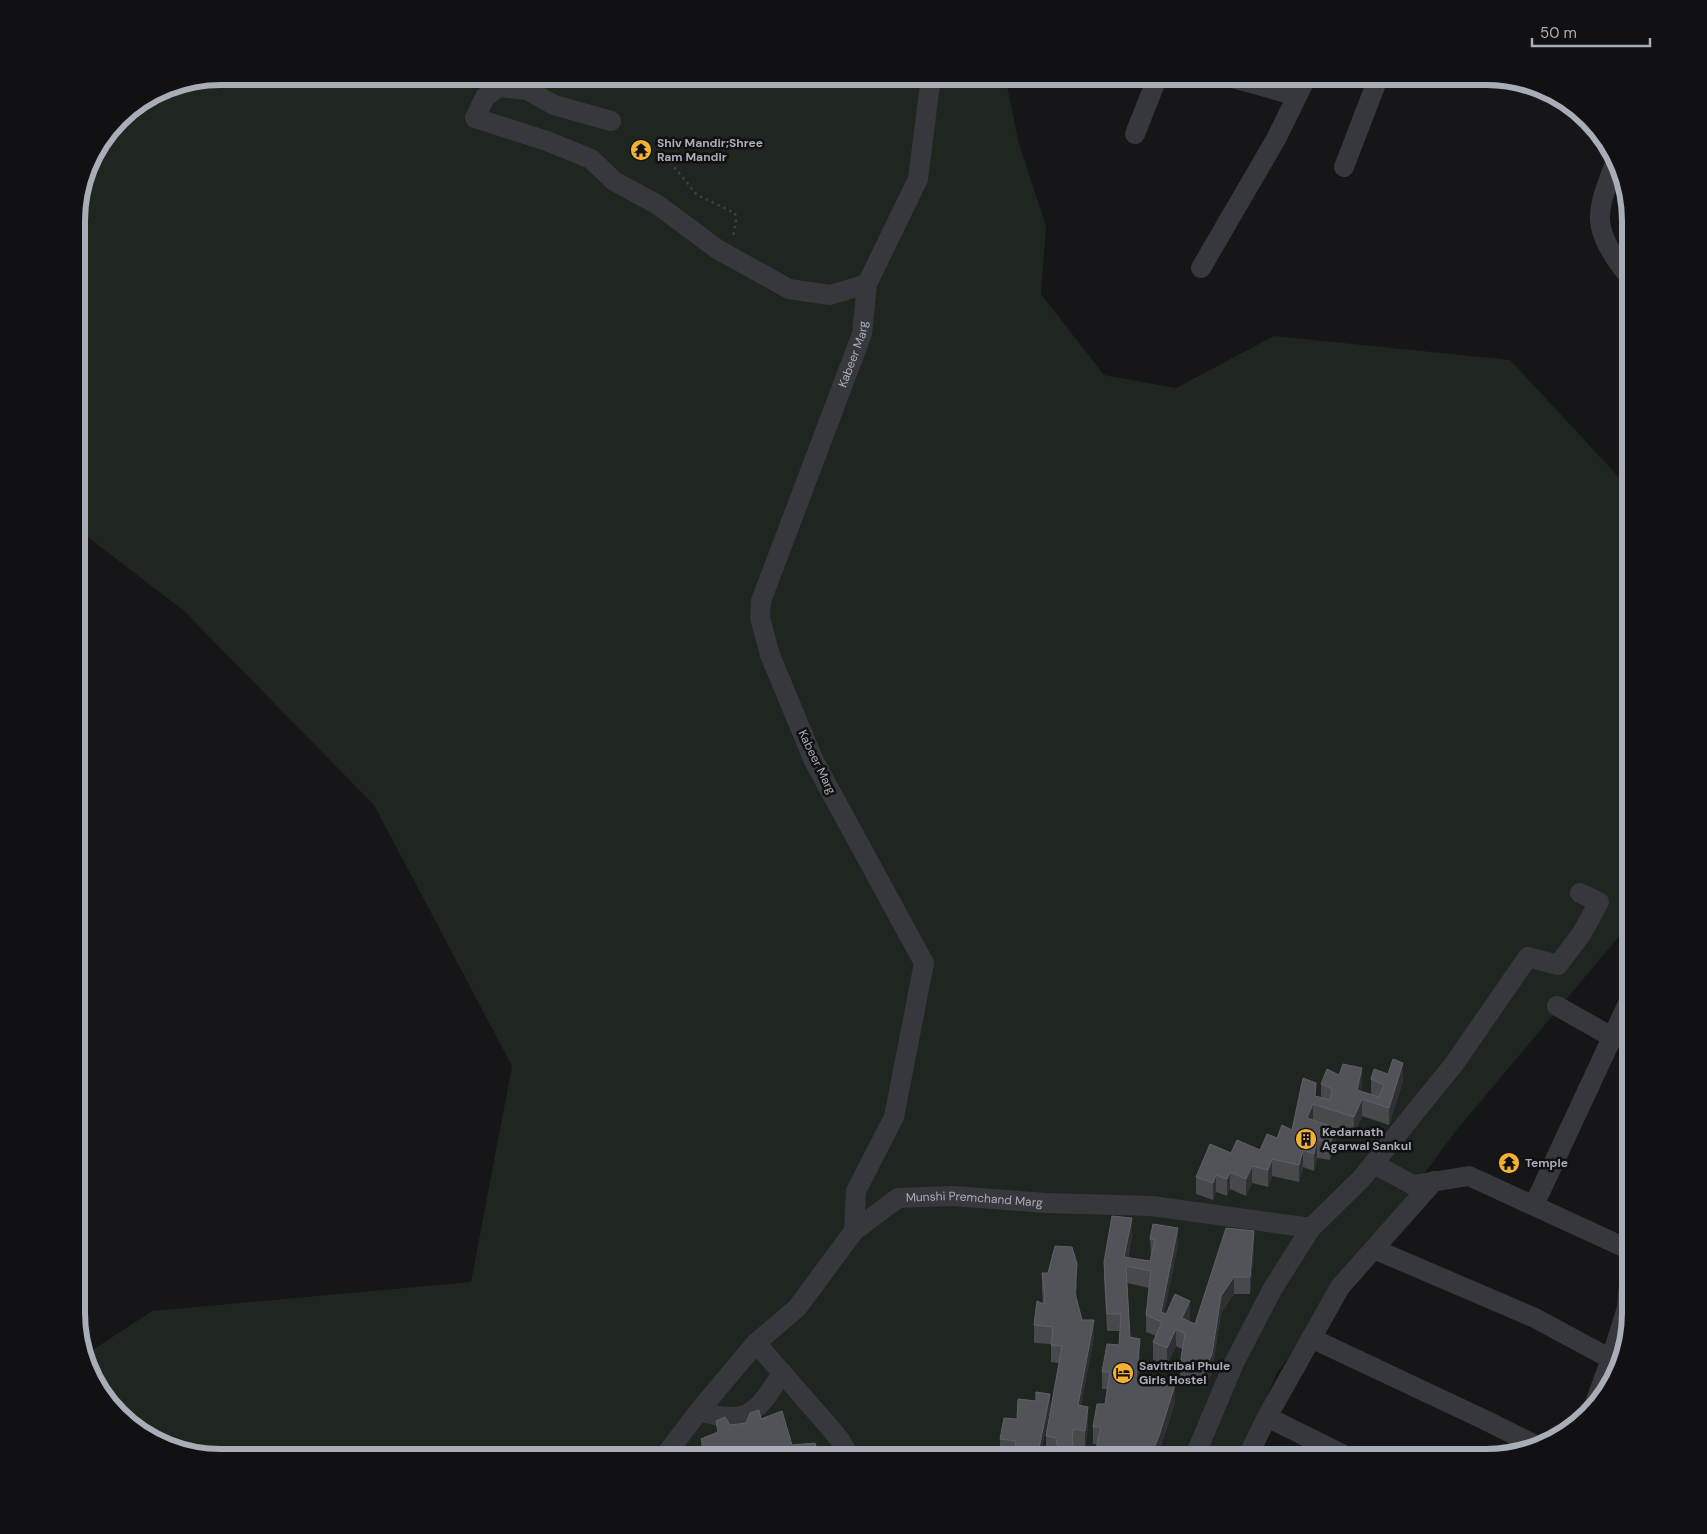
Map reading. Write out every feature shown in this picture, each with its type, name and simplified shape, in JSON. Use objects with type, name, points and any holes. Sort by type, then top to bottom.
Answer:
[{"type":"street","name":"Kabeer Marg","points":[[854,1231],[856,1191],[894,1117],[924,963],[814,761],[770,655],[760,618],[761,601],[862,334],[868,284],[918,179],[931,85]]},
{"type":"street","points":[[1135,134],[1154,85]]},
{"type":"street","points":[[1201,268],[1276,139],[1301,85]]},
{"type":"street","points":[[1344,167],[1376,85]]},
{"type":"street","points":[[611,121],[554,105],[527,90],[499,86],[485,97],[474,118],[547,141],[591,159],[614,181],[658,205],[717,249],[789,289],[830,295],[868,284]]},
{"type":"street","points":[[1613,171],[1601,207],[1600,221],[1603,235],[1622,265]]},
{"type":"street","points":[[1198,1449],[1234,1363],[1273,1288],[1311,1228],[1361,1180],[1454,1064],[1528,956],[1558,965],[1582,933],[1598,902],[1580,893]]},
{"type":"street","points":[[1558,1006],[1612,1037]]},
{"type":"street","points":[[1534,1205],[1622,1015]]},
{"type":"street","points":[[1374,1164],[1413,1185],[1434,1180],[1469,1176],[1622,1246]]},
{"type":"street","points":[[1251,1449],[1267,1417],[1340,1287],[1434,1180]]},
{"type":"street","name":"Munshi Premchand Marg","points":[[670,1449],[756,1343],[797,1308],[854,1231],[898,1198],[953,1196],[1046,1203],[1152,1206],[1311,1228]]},
{"type":"street","points":[[1374,1249],[1535,1318],[1612,1359]]},
{"type":"street","points":[[1603,1382],[1621,1330]]},
{"type":"street","points":[[1311,1338],[1529,1442]]},
{"type":"street","points":[[756,1343],[836,1435],[845,1449]]},
{"type":"street","points":[[699,1411],[725,1417],[749,1413],[763,1404],[782,1373]]},
{"type":"street","points":[[1267,1417],[1332,1449]]},
{"type":"path","points":[[658,147],[697,195],[735,213],[736,220],[730,256]]},
{"type":"shaded area","points":[[212,85],[1007,85],[1019,144],[1046,226],[1041,294],[1104,375],[1176,388],[1274,336],[1510,360],[1622,480],[1622,933],[1455,1132],[1277,1373],[1246,1449],[212,1449],[186,1444],[169,1439],[153,1431],[125,1409],[103,1381],[91,1351],[152,1311],[471,1282],[512,1066],[374,805],[183,610],[85,535],[86,204],[95,169],[103,153],[125,125],[153,103],[178,92]]},
{"type":"building","points":[[1393,1059],[1403,1063],[1389,1108],[1362,1099],[1354,1117],[1313,1104],[1307,1118],[1336,1128],[1330,1143],[1317,1140],[1314,1154],[1303,1150],[1299,1165],[1272,1159],[1268,1170],[1252,1166],[1246,1179],[1230,1172],[1227,1179],[1216,1175],[1213,1183],[1196,1177],[1210,1144],[1231,1153],[1237,1140],[1260,1150],[1267,1134],[1277,1138],[1282,1125],[1292,1130],[1303,1078],[1316,1083],[1315,1096],[1330,1100],[1332,1089],[1321,1084],[1327,1069],[1339,1075],[1343,1064],[1362,1068],[1357,1090],[1379,1097],[1384,1085],[1371,1079],[1374,1069],[1388,1074]]},
{"type":"building","points":[[1112,1216],[1132,1218],[1124,1257],[1150,1261],[1155,1240],[1150,1239],[1153,1224],[1178,1228],[1161,1312],[1166,1314],[1175,1294],[1190,1301],[1182,1318],[1195,1324],[1226,1228],[1254,1231],[1250,1277],[1234,1277],[1221,1296],[1212,1354],[1205,1370],[1180,1365],[1185,1334],[1176,1329],[1167,1348],[1153,1342],[1162,1322],[1146,1315],[1151,1271],[1126,1266],[1130,1337],[1140,1339],[1136,1380],[1175,1385],[1154,1449],[1096,1449],[1101,1427],[1093,1427],[1097,1404],[1105,1404],[1110,1372],[1102,1372],[1107,1344],[1119,1345],[1121,1314],[1107,1314],[1104,1262]]},
{"type":"building","points":[[1055,1246],[1072,1247],[1077,1264],[1075,1293],[1082,1320],[1094,1320],[1078,1405],[1088,1407],[1085,1431],[1073,1429],[1072,1441],[1074,1449],[1058,1449],[1056,1438],[1046,1436],[1062,1346],[1051,1345],[1053,1327],[1034,1325],[1037,1301],[1044,1304],[1045,1296],[1042,1273],[1048,1273]]},
{"type":"building","points":[[1036,1392],[1050,1394],[1039,1449],[1015,1449],[1016,1441],[1000,1439],[1004,1418],[1017,1419],[1018,1399],[1036,1401]]},
{"type":"building","points":[[759,1410],[761,1419],[782,1411],[792,1445],[815,1443],[817,1449],[705,1449],[701,1439],[718,1432],[716,1421],[725,1417],[730,1425],[746,1423],[750,1413]]},
{"type":"place","name":"Shiv Mandir;Shree Ram Mandir","points":[[641,150]]},
{"type":"place","name":"Kedarnath Agarwal Sankul","points":[[1306,1139]]},
{"type":"place","name":"Temple","points":[[1509,1163]]},
{"type":"place","name":"Savitribai Phule Girls Hostel","points":[[1123,1373]]}]
